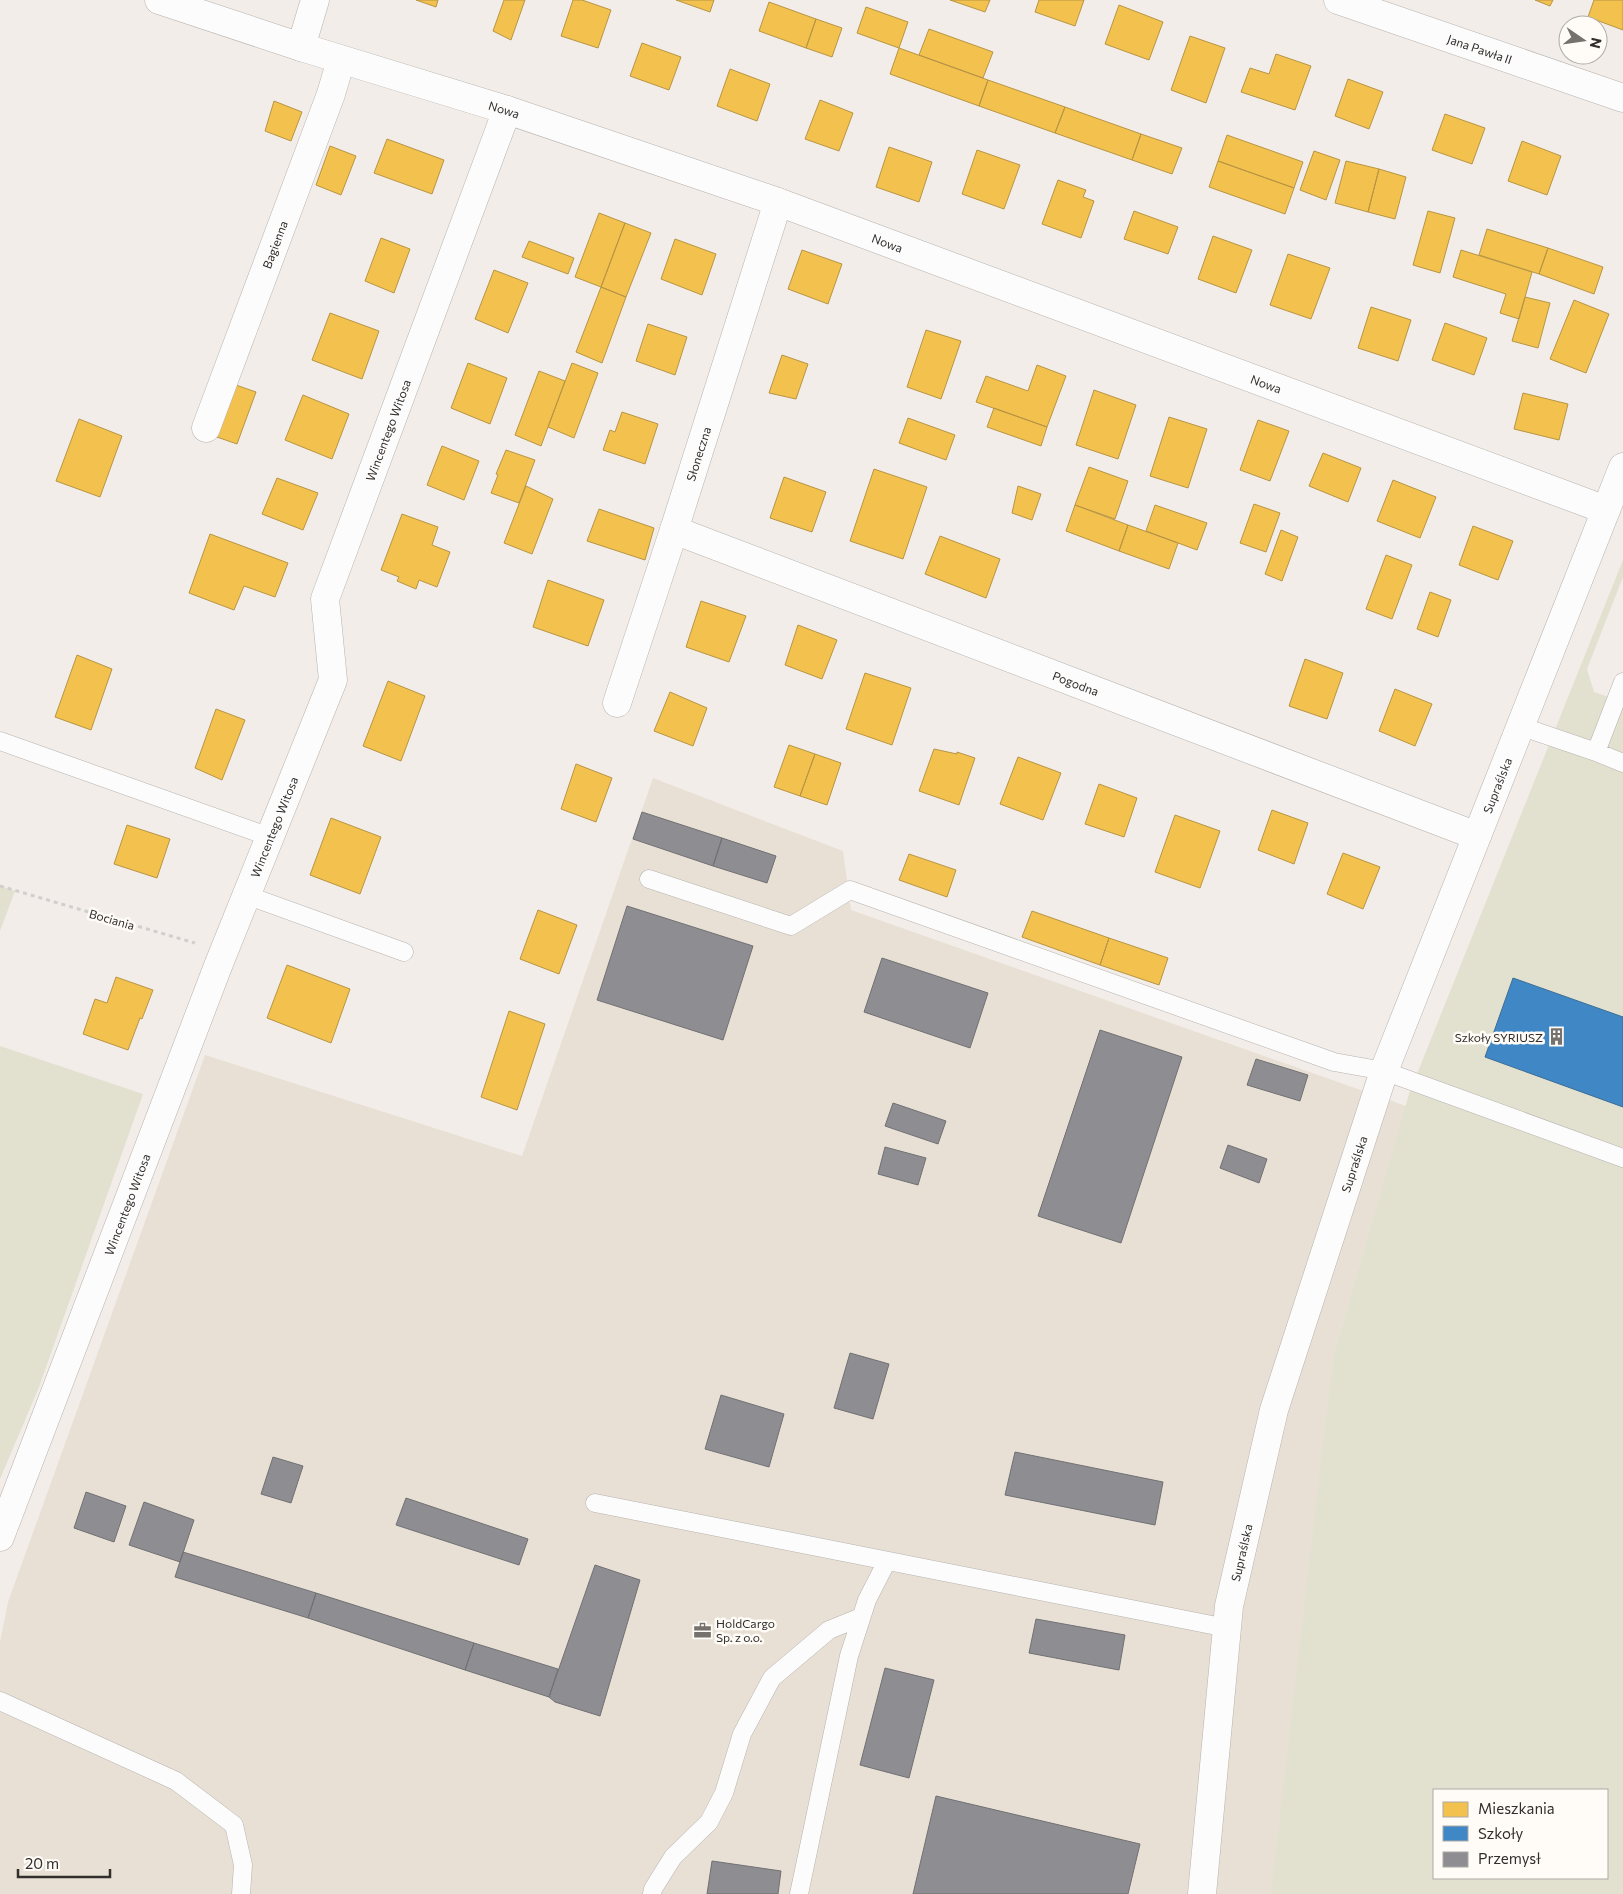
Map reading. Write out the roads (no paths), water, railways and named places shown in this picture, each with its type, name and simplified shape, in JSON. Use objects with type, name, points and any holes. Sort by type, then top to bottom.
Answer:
[{"type":"street","name":"Nowa","points":[[159,0],[342,60],[507,110],[778,202],[1606,510]]},
{"type":"street","points":[[301,47],[315,0]]},
{"type":"street","name":"Jana Pawła II","points":[[1338,0],[1623,98]]},
{"type":"street","name":"Bagienna","points":[[206,428],[342,60]]},
{"type":"street","name":"Wincentego Witosa","points":[[0,1537],[246,895],[333,680],[326,599],[507,110]]},
{"type":"street","name":"Słoneczna","points":[[617,703],[778,202]]},
{"type":"street","name":"Supraślska","points":[[1202,1894],[1229,1606],[1274,1410],[1384,1071],[1623,466]]},
{"type":"street","name":"Pogodna","points":[[674,530],[1477,836]]},
{"type":"lane","points":[[1596,752],[1623,682]]},
{"type":"lane","points":[[1520,726],[1623,762]]},
{"type":"lane","points":[[0,741],[270,837]]},
{"type":"lane","points":[[649,879],[791,926],[850,890],[1334,1062],[1384,1071],[1623,1158]]},
{"type":"lane","points":[[246,895],[404,952]]},
{"type":"lane","points":[[595,1503],[1227,1628]]},
{"type":"lane","points":[[798,1894],[850,1656],[866,1600],[887,1561]]},
{"type":"lane","points":[[652,1894],[652,1889],[673,1858],[709,1822],[724,1793],[742,1734],[772,1678],[830,1630],[861,1617]]},
{"type":"lane","points":[[0,1701],[176,1781],[234,1825],[243,1865],[241,1894]]},
{"type":"place","name":"Szkoły SYRIUSZ","points":[[1557,1037]]},
{"type":"place","name":"HoldCargo Sp. z o.o.","points":[[702,1630]]}]
